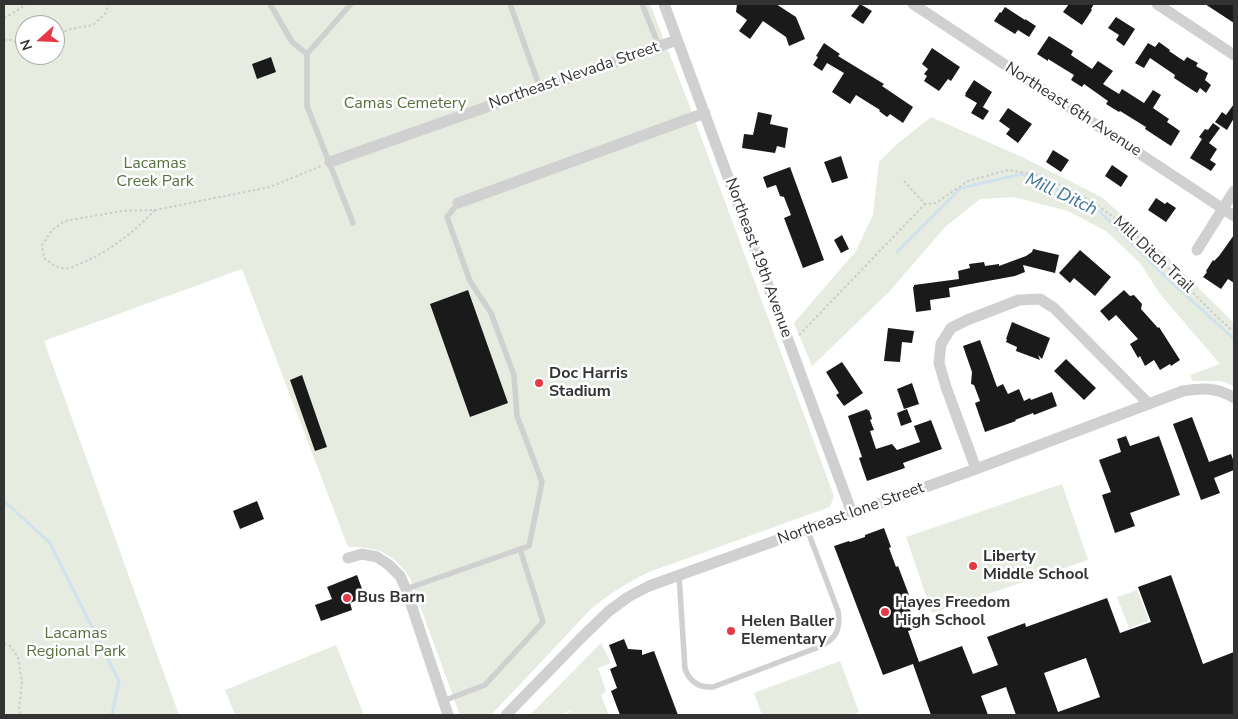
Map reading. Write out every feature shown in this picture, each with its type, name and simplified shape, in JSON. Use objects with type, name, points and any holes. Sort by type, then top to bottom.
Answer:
[{"type":"street","name":"Northeast 19th Avenue","points":[[664,4],[852,513]]},
{"type":"street","name":"Northeast 6th Avenue","points":[[912,4],[1234,216]]},
{"type":"street","points":[[1157,4],[1234,55]]},
{"type":"street","name":"Northeast Nevada Street","points":[[330,162],[677,40]]},
{"type":"street","points":[[458,203],[705,113]]},
{"type":"street","points":[[1197,250],[1234,191]]},
{"type":"street","points":[[976,469],[939,363],[941,344],[951,328],[1019,300],[1040,298],[1054,308],[1149,404]]},
{"type":"street","name":"Northeast Ione Street","points":[[506,715],[609,611],[628,597],[649,586],[976,469],[1183,391],[1201,388],[1219,390],[1234,398]]},
{"type":"street","points":[[348,558],[362,554],[376,557],[390,565],[400,576],[448,715]]},
{"type":"lane","points":[[270,4],[292,42],[307,54]]},
{"type":"lane","points":[[352,4],[307,54],[307,106],[354,223]]},
{"type":"lane","points":[[510,4],[540,88]]},
{"type":"lane","points":[[642,4],[659,46]]},
{"type":"lane","points":[[406,589],[529,546],[542,482],[517,416],[514,375],[491,313],[470,281],[447,217],[458,203]]},
{"type":"lane","points":[[679,575],[687,676],[698,686],[713,687],[819,647],[834,637],[840,620],[838,611],[807,529]]},
{"type":"lane","points":[[443,701],[485,685],[542,622],[520,549]]},
{"type":"path","points":[[4,18],[27,4]]},
{"type":"path","points":[[65,31],[93,25],[104,14],[108,4]]},
{"type":"path","points":[[155,210],[141,224],[105,251],[83,262],[68,268],[55,267],[44,258],[42,245],[52,230],[65,220],[122,211],[155,210],[270,187],[330,162]]},
{"type":"path","name":"Mill Ditch Trail","points":[[790,345],[925,204],[936,203],[968,180],[1008,170],[1044,176],[1091,201],[1130,229],[1234,332]]},
{"type":"path","points":[[904,181],[925,204]]},
{"type":"path","points":[[4,644],[10,646],[18,657],[22,682],[19,708],[21,715]]},
{"type":"green space","points":[[4,4],[650,4],[834,496],[830,507],[649,572],[634,580],[612,593],[591,609],[491,715],[460,715],[409,576],[390,556],[368,548],[348,547],[242,269],[44,341],[179,715],[4,715]]},
{"type":"green space","points":[[931,117],[1024,158],[1103,198],[1164,254],[1234,323],[1234,386],[1221,381],[1193,381],[1190,375],[1220,364],[1160,294],[1140,263],[1106,231],[1068,211],[1014,197],[980,199],[945,227],[889,292],[812,366],[794,323],[856,251],[873,215],[879,162],[896,145]]},
{"type":"green space","points":[[1062,484],[1088,560],[932,613],[906,537]]},
{"type":"green space","points":[[1137,590],[1149,621],[1129,628],[1117,597]]},
{"type":"green space","points":[[601,643],[611,663],[598,668],[606,691],[601,695],[609,715],[564,715],[571,710],[562,715],[530,715]]},
{"type":"green space","points":[[336,645],[364,715],[235,715],[225,690]]},
{"type":"green space","points":[[840,661],[859,712],[852,715],[762,715],[754,693]]},
{"type":"building","points":[[737,4],[776,4],[796,17],[805,39],[789,46],[786,37],[763,21],[750,39],[739,31],[747,20],[736,12]]},
{"type":"building","points":[[860,4],[872,11],[863,24],[851,16]]},
{"type":"building","points":[[1069,4],[1094,4],[1082,25],[1063,12]]},
{"type":"building","points":[[1205,4],[1234,4],[1234,23]]},
{"type":"building","points":[[1005,7],[1036,26],[1029,37],[1018,30],[1015,34],[994,21]]},
{"type":"building","points":[[1116,17],[1135,29],[1124,46],[1116,40],[1119,35],[1108,28]]},
{"type":"building","points":[[1049,36],[1073,51],[1071,55],[1092,69],[1098,61],[1113,71],[1103,84],[1119,94],[1122,89],[1144,103],[1153,90],[1161,95],[1153,108],[1169,119],[1167,122],[1180,131],[1171,146],[1145,129],[1146,127],[1106,104],[1108,101],[1084,84],[1082,87],[1071,80],[1074,75],[1037,54]]},
{"type":"building","points":[[1159,42],[1184,61],[1187,57],[1198,63],[1196,66],[1208,73],[1205,80],[1211,85],[1206,93],[1200,88],[1197,93],[1174,78],[1175,75],[1150,58],[1144,68],[1135,63],[1148,43],[1155,47]]},
{"type":"building","points":[[824,43],[840,54],[838,56],[884,84],[882,86],[913,107],[903,123],[890,114],[887,117],[880,110],[856,95],[850,104],[832,92],[844,73],[827,63],[822,71],[813,65]]},
{"type":"building","points":[[932,48],[960,67],[951,81],[948,79],[939,91],[924,81],[927,76],[924,74],[928,69],[922,64]]},
{"type":"building","points":[[271,57],[276,72],[257,79],[252,64]]},
{"type":"building","points":[[974,80],[992,92],[983,107],[978,104],[989,111],[983,120],[971,113],[977,103],[965,96]]},
{"type":"building","points":[[1234,104],[1234,118],[1227,130],[1215,122],[1222,112],[1226,115]]},
{"type":"building","points":[[1008,108],[1032,124],[1018,143],[1006,134],[1010,129],[999,121]]},
{"type":"building","points":[[758,112],[772,115],[770,124],[788,128],[785,148],[777,146],[775,153],[742,148],[744,134],[753,135]]},
{"type":"building","points":[[1213,123],[1220,128],[1209,143],[1217,149],[1210,160],[1216,164],[1211,171],[1190,158],[1202,139],[1199,137]]},
{"type":"building","points":[[1053,150],[1069,160],[1061,172],[1046,162]]},
{"type":"building","points":[[841,156],[848,178],[832,183],[824,162]]},
{"type":"building","points":[[1112,165],[1128,176],[1121,187],[1105,176]]},
{"type":"building","points":[[790,167],[824,260],[803,268],[784,218],[791,215],[784,197],[780,196],[776,185],[767,188],[763,177]]},
{"type":"building","points":[[1156,198],[1176,208],[1166,222],[1148,210]]},
{"type":"building","points":[[842,235],[849,249],[841,253],[834,240]]},
{"type":"building","points":[[1234,235],[1234,283],[1228,279],[1221,289],[1203,277],[1213,260],[1219,256]]},
{"type":"building","points":[[1033,249],[1059,255],[1055,273],[1023,265],[1025,272],[1015,276],[949,288],[950,297],[930,300],[931,310],[916,312],[914,285],[959,279],[958,271],[970,268],[969,264],[984,262],[985,266],[999,264],[999,266],[1026,256]]},
{"type":"building","points":[[1080,250],[1111,277],[1095,296],[1074,278],[1070,283],[1059,273]]},
{"type":"building","points":[[468,290],[508,403],[470,417],[430,304]]},
{"type":"building","points":[[1124,290],[1130,296],[1134,295],[1142,304],[1141,309],[1159,327],[1180,360],[1160,370],[1154,360],[1145,366],[1140,356],[1138,358],[1130,344],[1138,339],[1116,315],[1109,321],[1100,311]]},
{"type":"building","points":[[1012,322],[1050,338],[1042,359],[1038,355],[1040,360],[1016,351],[1017,347],[1006,342]]},
{"type":"building","points":[[888,328],[914,331],[912,343],[902,342],[900,362],[884,361]]},
{"type":"building","points":[[980,340],[997,387],[1003,384],[1008,394],[1019,389],[1024,401],[1052,392],[1057,406],[1034,415],[1033,413],[985,432],[975,403],[980,401],[974,385],[971,384],[972,372],[963,346]]},
{"type":"building","points":[[1066,359],[1096,388],[1084,400],[1054,371]]},
{"type":"building","points":[[842,362],[863,393],[844,406],[836,395],[839,393],[826,372]]},
{"type":"building","points":[[302,375],[327,447],[315,451],[290,380]]},
{"type":"building","points":[[912,383],[919,404],[904,409],[897,389]]},
{"type":"building","points":[[867,409],[872,419],[870,420],[874,430],[870,431],[876,449],[892,444],[897,450],[920,442],[914,426],[931,420],[942,449],[903,463],[905,468],[867,481],[859,458],[862,457],[848,416]]},
{"type":"building","points":[[907,409],[912,422],[901,426],[897,413]]},
{"type":"building","points":[[1192,417],[1209,462],[1231,454],[1234,462],[1234,470],[1214,478],[1220,493],[1201,500],[1173,424]]},
{"type":"building","points":[[1126,436],[1130,446],[1159,436],[1180,495],[1130,513],[1135,526],[1115,533],[1102,495],[1111,492],[1099,460],[1121,452],[1117,439]]},
{"type":"building","points":[[257,501],[264,519],[240,529],[233,511]]},
{"type":"building","points":[[884,528],[896,567],[898,566],[909,595],[905,597],[917,628],[908,631],[919,662],[962,646],[973,674],[998,665],[987,637],[1025,623],[1026,627],[1107,598],[1120,633],[1151,622],[1138,587],[1171,575],[1203,664],[1234,652],[1234,715],[1016,715],[1006,687],[981,696],[988,715],[931,715],[913,664],[883,675],[834,546],[865,537],[865,535]],"holes":[[[1086,658],[1100,697],[1058,712],[1044,673]]]},
{"type":"building","name":"Bus Barn","points":[[357,575],[365,597],[350,603],[352,610],[321,621],[315,605],[332,599],[327,587]]},
{"type":"building","points":[[624,639],[628,649],[642,650],[642,655],[654,651],[678,715],[620,715],[611,691],[617,688],[610,669],[617,666],[609,645]]},
{"type":"waterway","name":"Mill Ditch","points":[[897,252],[961,188],[1022,174],[1095,207],[1167,278],[1234,339]]},
{"type":"waterway","points":[[4,501],[50,543],[119,681],[112,715]]},
{"type":"place","name":"Doc Harris Stadium","points":[[539,383]]},
{"type":"place","name":"Liberty Middle School","points":[[973,566]]},
{"type":"place","name":"Bus Barn","points":[[347,598]]},
{"type":"place","name":"Hayes Freedom High School","points":[[885,612]]},
{"type":"place","name":"Helen Baller Elementary","points":[[731,631]]},
{"type":"park label","name":"Camas Cemetery","points":[[405,104]]},
{"type":"park label","name":"Lacamas Creek Park","points":[[155,173]]},
{"type":"park label","name":"Lacamas Regional Park","points":[[76,643]]}]
